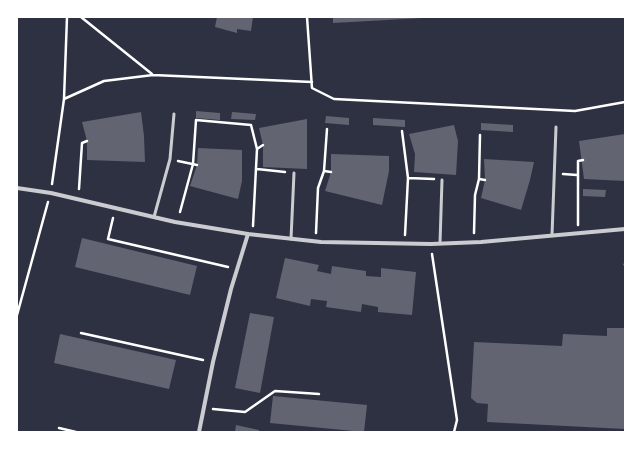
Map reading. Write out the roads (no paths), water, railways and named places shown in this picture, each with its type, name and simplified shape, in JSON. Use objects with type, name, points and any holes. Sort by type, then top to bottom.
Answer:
[{"type":"street","points":[[17,188],[51,193],[177,222],[250,235],[316,241],[431,244],[474,242],[625,229]]},
{"type":"street","points":[[199,432],[213,362],[237,269],[250,235]]},
{"type":"lane","points":[[154,217],[170,159],[174,114]]},
{"type":"lane","points":[[552,235],[556,127]]},
{"type":"lane","points":[[291,239],[294,173]]},
{"type":"lane","points":[[440,243],[442,180]]}]
